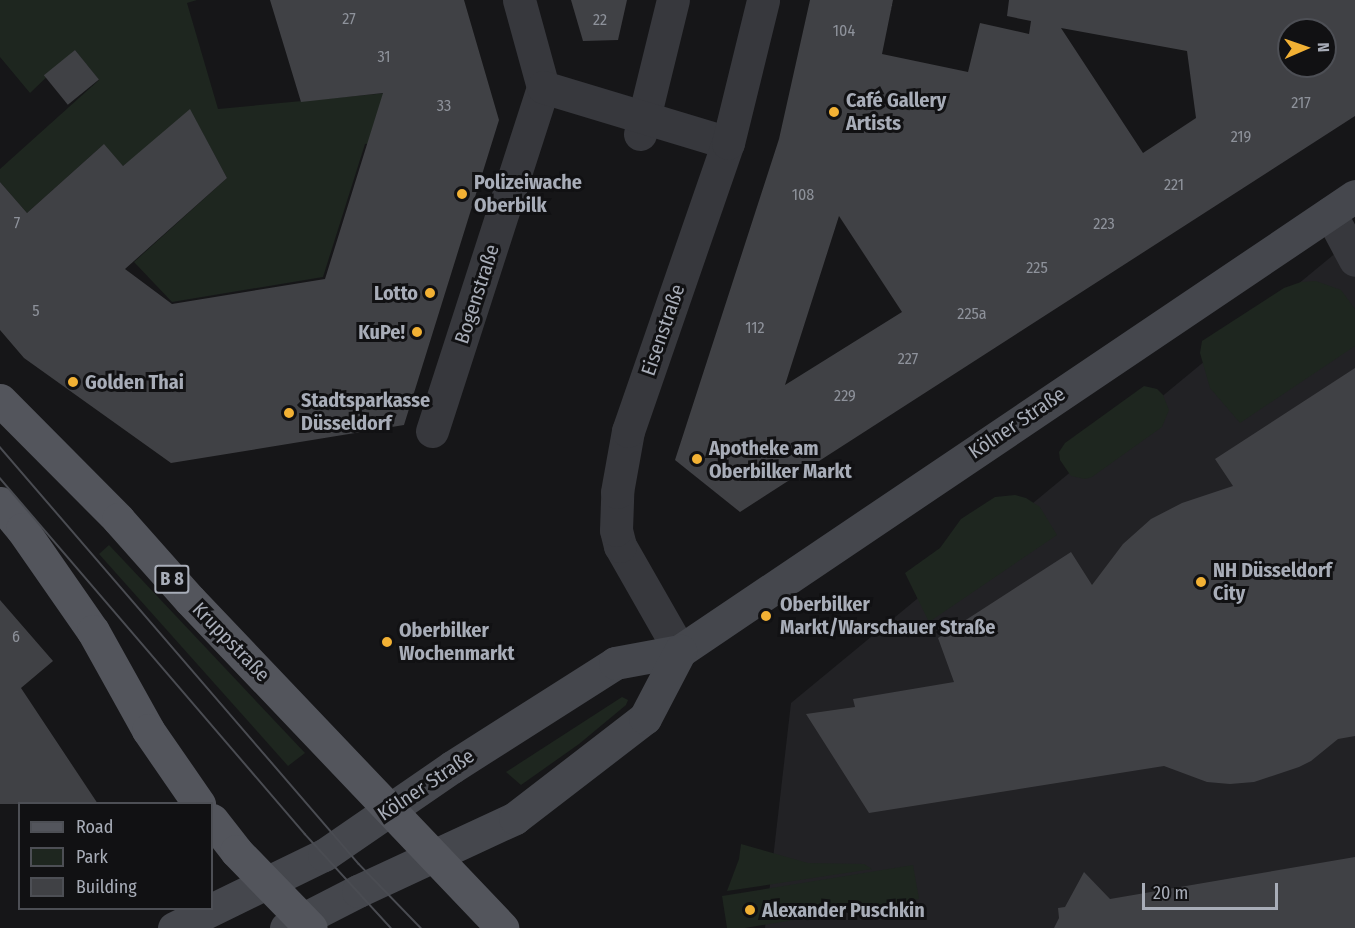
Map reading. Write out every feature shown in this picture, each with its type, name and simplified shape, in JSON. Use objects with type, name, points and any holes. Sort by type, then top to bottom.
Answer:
[{"type":"main road","name":"Kölner Straße","points":[[289,911],[324,855],[401,820],[615,663],[680,651],[1342,205]]},
{"type":"main road","name":"Kruppstraße","points":[[0,400],[118,519],[190,600],[401,820]]},
{"type":"main road","points":[[0,503],[22,529],[93,631],[148,730],[198,802]]},
{"type":"main road","name":"Kölner Straße","points":[[174,928],[289,911],[434,856],[516,818],[645,718],[680,651]]},
{"type":"main road","name":"B 8","points":[[401,820],[502,928]]},
{"type":"main road","points":[[213,821],[228,842],[289,911]]},
{"type":"street","points":[[519,0],[543,87],[643,125],[728,143]]},
{"type":"street","points":[[643,125],[673,0]]},
{"type":"street","name":"Eisenstraße","points":[[680,651],[620,546],[616,530],[617,492],[628,431],[728,143],[763,0]]},
{"type":"street","name":"Bogenstraße","points":[[432,431],[543,87]]},
{"type":"street","points":[[1342,205],[1355,260]]},
{"type":"shaded area","points":[[1355,237],[1355,928],[765,928],[791,703]]},
{"type":"green space","points":[[0,0],[197,0],[187,3],[218,109],[387,93],[390,142],[365,144],[323,277],[172,302],[134,262],[227,178],[191,112],[123,166],[103,145],[27,213],[0,182],[0,169],[99,80],[75,50],[30,93],[0,57]]},
{"type":"green space","points":[[1316,281],[1341,290],[1355,309],[1355,346],[1240,423],[1210,388],[1200,353],[1202,341],[1284,288],[1301,282]]},
{"type":"green space","points":[[1144,386],[1157,389],[1163,395],[1169,410],[1162,427],[1092,477],[1085,479],[1071,476],[1060,460],[1059,452],[1065,443]]},
{"type":"green space","points":[[1015,495],[1026,498],[1040,507],[1057,535],[929,622],[905,573],[940,548],[961,519],[995,497]]},
{"type":"green space","points":[[109,545],[305,753],[288,766],[99,554]]},
{"type":"green space","points":[[622,697],[628,700],[626,705],[579,744],[521,785],[506,772]]},
{"type":"green space","points":[[741,844],[808,863],[864,864],[872,869],[727,891],[739,859]]},
{"type":"green space","points":[[913,865],[919,899],[745,928],[727,928],[722,896]]},
{"type":"building","points":[[270,0],[464,0],[499,120],[404,425],[171,463],[24,358],[0,330],[0,182],[27,213],[104,144],[123,166],[190,109],[227,178],[125,269],[172,304],[325,279],[383,93],[301,102]]},
{"type":"building","points":[[571,0],[627,0],[618,40],[583,41]]},
{"type":"building","points":[[810,0],[893,0],[882,54],[968,72],[980,23],[1029,34],[1031,21],[1007,16],[1009,0],[1355,0],[1355,116],[740,512],[675,460],[779,139]],"holes":[[[1061,28],[1187,51],[1196,118],[1143,153]],[[839,216],[902,312],[785,385]]]},
{"type":"building","points":[[75,50],[99,80],[68,105],[44,75]]},
{"type":"building","points":[[1355,368],[1355,736],[1338,739],[1311,761],[1299,767],[1254,782],[1230,784],[1207,782],[1164,766],[869,813],[806,714],[855,707],[853,699],[954,682],[938,638],[1071,552],[1092,585],[1123,544],[1151,519],[1182,503],[1233,486],[1215,459]]},
{"type":"building","points":[[0,600],[53,661],[21,688],[97,802],[0,804]]},
{"type":"building","points":[[1355,857],[1355,928],[1054,928],[1059,918],[1058,908],[1065,907],[1084,872],[1110,899]]},
{"type":"tram line","points":[[0,447],[359,864],[421,928]]},
{"type":"tram line","points":[[0,478],[305,834],[391,928]]},
{"type":"place","name":"Café Gallery Artists","points":[[834,112]]},
{"type":"place","name":"Polizeiwache Oberbilk","points":[[462,194]]},
{"type":"place","name":"Lotto","points":[[430,293]]},
{"type":"place","name":"KuPe!","points":[[417,332]]},
{"type":"place","name":"Golden Thai","points":[[73,382]]},
{"type":"place","name":"Stadtsparkasse Düsseldorf","points":[[289,413]]},
{"type":"place","name":"Apotheke am Oberbilker Markt","points":[[697,459]]},
{"type":"place","name":"NH Düsseldorf City","points":[[1201,582]]},
{"type":"place","name":"Oberbilker Markt/Warschauer Straße","points":[[766,616]]},
{"type":"place","name":"Oberbilker Wochenmarkt","points":[[387,642]]},
{"type":"place","name":"Alexander Puschkin","points":[[750,910]]}]
